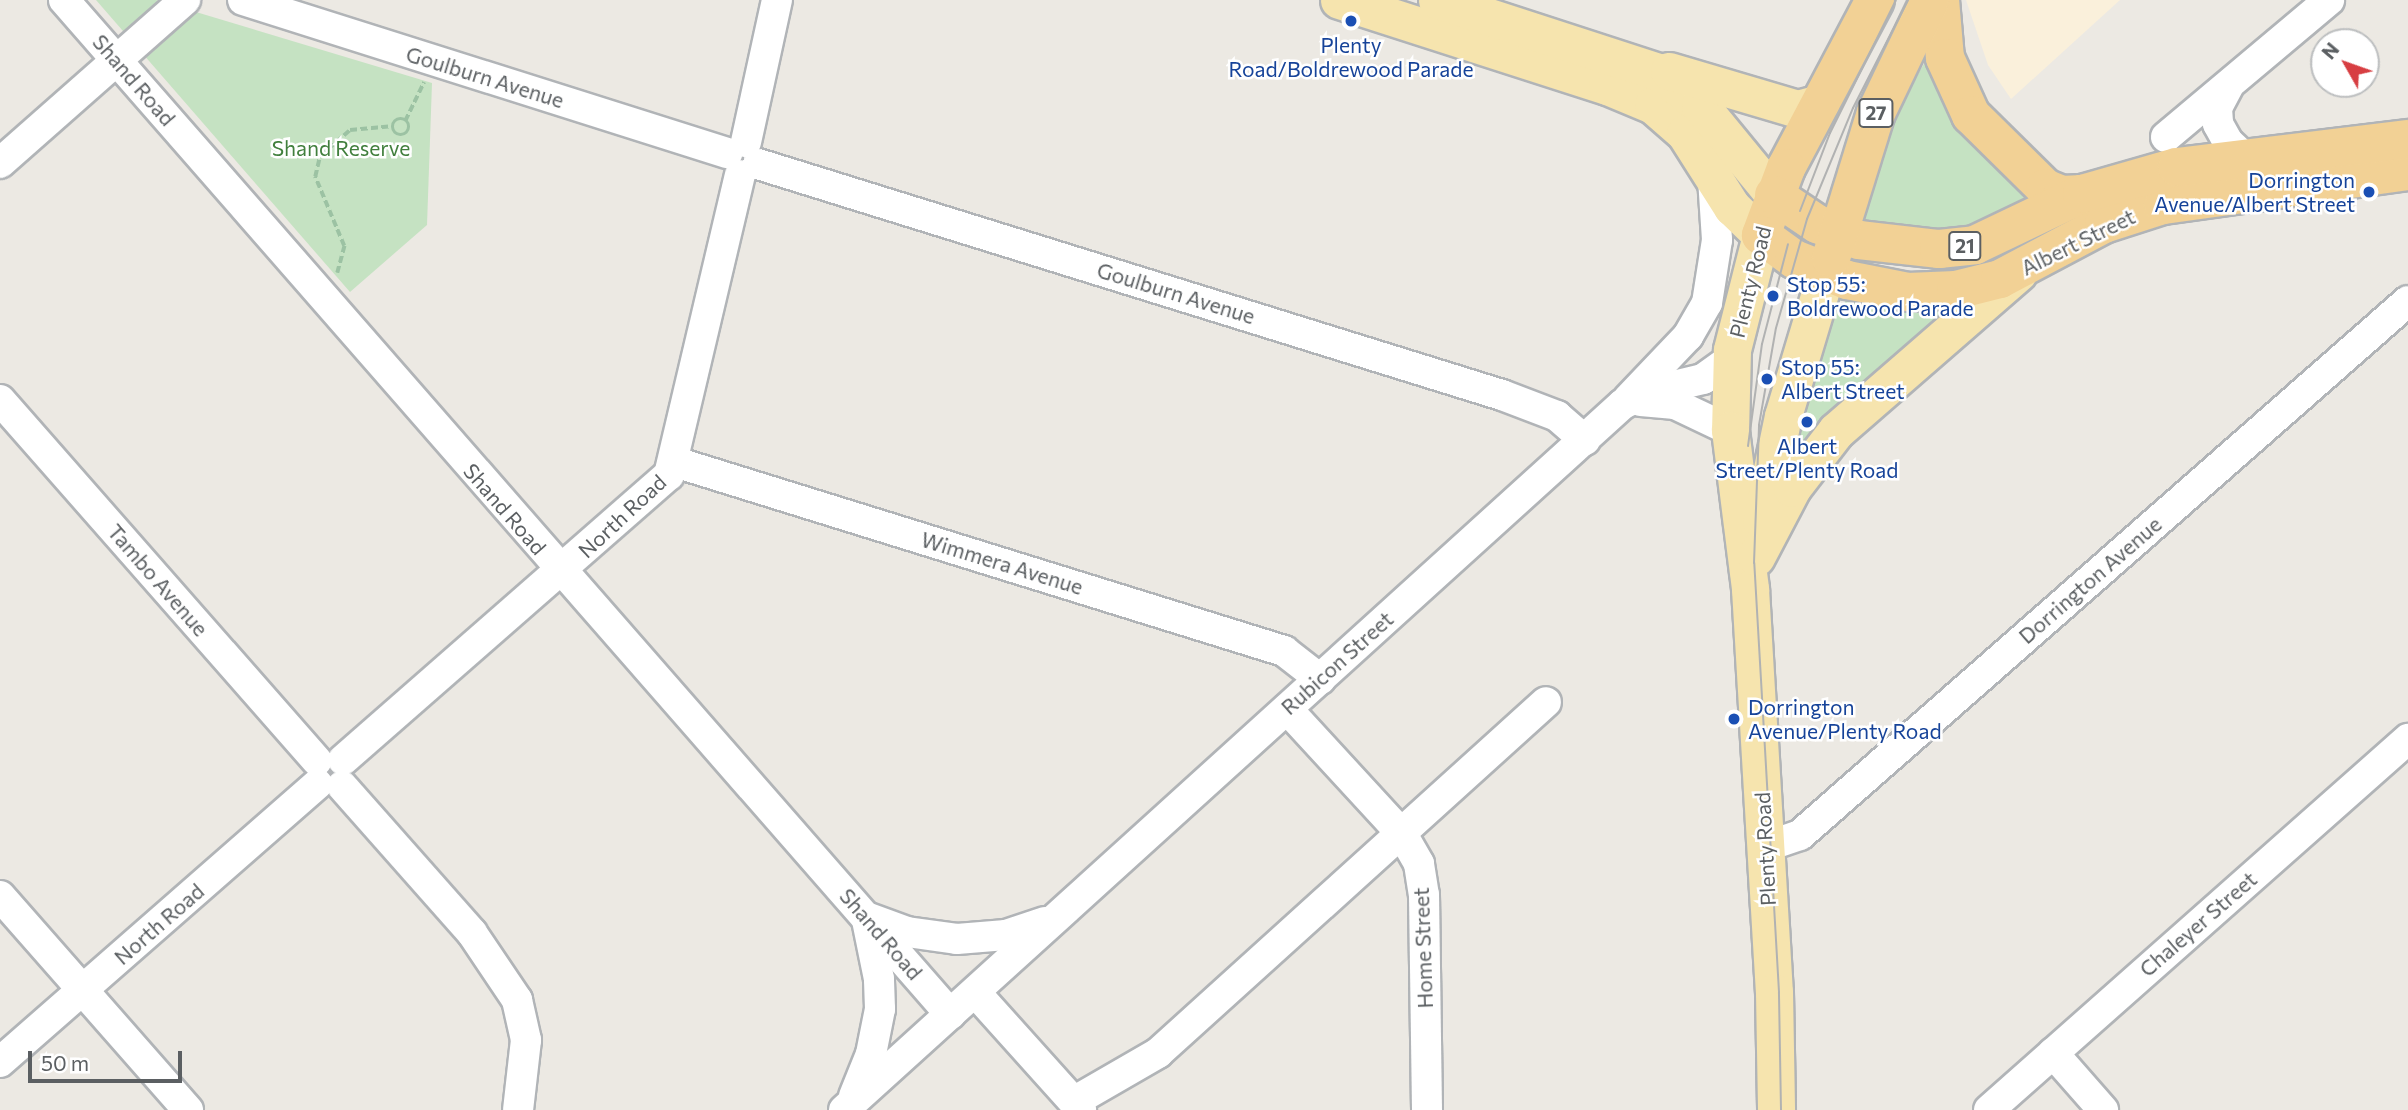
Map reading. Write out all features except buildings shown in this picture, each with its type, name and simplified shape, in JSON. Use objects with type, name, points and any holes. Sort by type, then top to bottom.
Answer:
[{"type":"highway","name":"Plenty Road","points":[[1761,235],[1774,195],[1875,0]]},
{"type":"highway","name":"Plenty Road","points":[[1826,273],[1876,113],[1930,0]]},
{"type":"highway","points":[[1940,0],[1945,58],[1971,115],[2045,188],[2062,195],[2082,194]]},
{"type":"highway","name":"Albert Street","points":[[1774,195],[1799,214],[1838,233],[1909,249],[1975,246],[2082,194],[2177,167],[2408,139]]},
{"type":"highway","name":"Albert Street","points":[[1761,235],[1794,259],[1826,273],[1895,290],[1940,292],[2000,279],[2104,224],[2171,203],[2408,171]]},
{"type":"main road","name":"21","points":[[1339,0],[1639,98],[1685,133],[1732,207],[1761,235]]},
{"type":"main road","name":"21","points":[[1437,0],[1648,67],[1692,97],[1774,195]]},
{"type":"main road","points":[[1648,67],[1797,109],[1820,103]]},
{"type":"main road","name":"Plenty Road","points":[[1761,235],[1731,359],[1730,430],[1753,573],[1776,1110]]},
{"type":"main road","points":[[1753,573],[1792,488],[1836,431],[2027,266]]},
{"type":"main road","name":"Plenty Road","points":[[1753,573],[1783,416],[1826,273]]},
{"type":"street","name":"Shand Road","points":[[64,0],[561,573],[950,1013]]},
{"type":"street","points":[[0,163],[185,0]]},
{"type":"street","name":"Goulburn Avenue","points":[[243,0],[743,159],[1503,395],[1557,416],[1585,440]]},
{"type":"street","name":"North Road","points":[[0,1062],[561,573],[657,487],[676,462],[777,0]]},
{"type":"street","points":[[2166,137],[2329,0]]},
{"type":"street","points":[[2228,87],[2217,108],[2218,124],[2228,142],[2245,158]]},
{"type":"street","name":"Rubicon Street","points":[[848,1107],[1585,440],[1618,409],[1697,324],[1710,292],[1717,247],[1712,175]]},
{"type":"street","name":"Dorrington Avenue","points":[[1765,848],[1800,835],[2408,301]]},
{"type":"street","name":"Rubicon Street","points":[[1618,409],[1638,395],[1703,379],[1731,359]]},
{"type":"street","name":"Tambo Avenue","points":[[0,400],[472,933],[517,1000],[526,1040],[518,1110]]},
{"type":"street","name":"Rubicon Street","points":[[1618,409],[1636,402],[1661,400],[1730,430]]},
{"type":"street","name":"Wimmera Avenue","points":[[676,462],[1284,651],[1320,679]]},
{"type":"street","points":[[975,992],[1078,1106],[1158,1053],[1546,702]]},
{"type":"street","name":"Home Street","points":[[1287,709],[1402,835],[1419,864],[1424,895],[1427,1110]]},
{"type":"street","name":"Chaleyer Street","points":[[1989,1110],[2408,739]]},
{"type":"street","points":[[0,896],[188,1110]]},
{"type":"street","name":"Rubicon Street","points":[[866,916],[918,934],[971,939],[1019,932],[1062,912]]},
{"type":"street","name":"Rubicon Street","points":[[848,1107],[871,1054],[880,1009],[877,968],[866,916]]},
{"type":"street","points":[[2053,1053],[2103,1110]]},
{"type":"path","points":[[405,121],[433,61]]},
{"type":"path","points":[[398,120],[405,121],[409,127],[405,134],[398,134],[394,126],[398,120]]},
{"type":"path","points":[[335,279],[344,246],[337,220],[315,177],[320,156],[350,130],[394,126]]},
{"type":"shaded area","points":[[1966,0],[2120,0],[2011,99],[1988,65]]},
{"type":"green space","name":"Shand Reserve","points":[[96,0],[156,0],[432,83],[427,225],[350,292]]},
{"type":"green space","points":[[1935,45],[1941,100],[1971,144],[2040,204],[1973,231],[1898,233],[1862,222],[1897,110]]},
{"type":"green space","points":[[1846,298],[1904,309],[1951,308],[1788,477],[1796,430],[1821,365],[1823,327],[1831,305],[1843,309]]},
{"type":"tram line","points":[[1800,211],[1830,133],[1896,0]]},
{"type":"tram line","points":[[1781,1110],[1779,992],[1754,563],[1759,425],[1776,328],[1807,219],[1853,108],[1908,0]]},
{"type":"tram line","points":[[1748,446],[1762,344],[1788,244]]},
{"type":"place","name":"Plenty Road/Boldrewood Parade","points":[[1351,21]]},
{"type":"place","name":"Dorrington Avenue/Albert Street","points":[[2369,192]]},
{"type":"place","name":"Stop 55: Boldrewood Parade","points":[[1773,296]]},
{"type":"place","name":"Stop 55: Albert Street","points":[[1767,379]]},
{"type":"place","name":"Albert Street/Plenty Road","points":[[1807,422]]},
{"type":"place","name":"Dorrington Avenue/Plenty Road","points":[[1734,719]]}]
